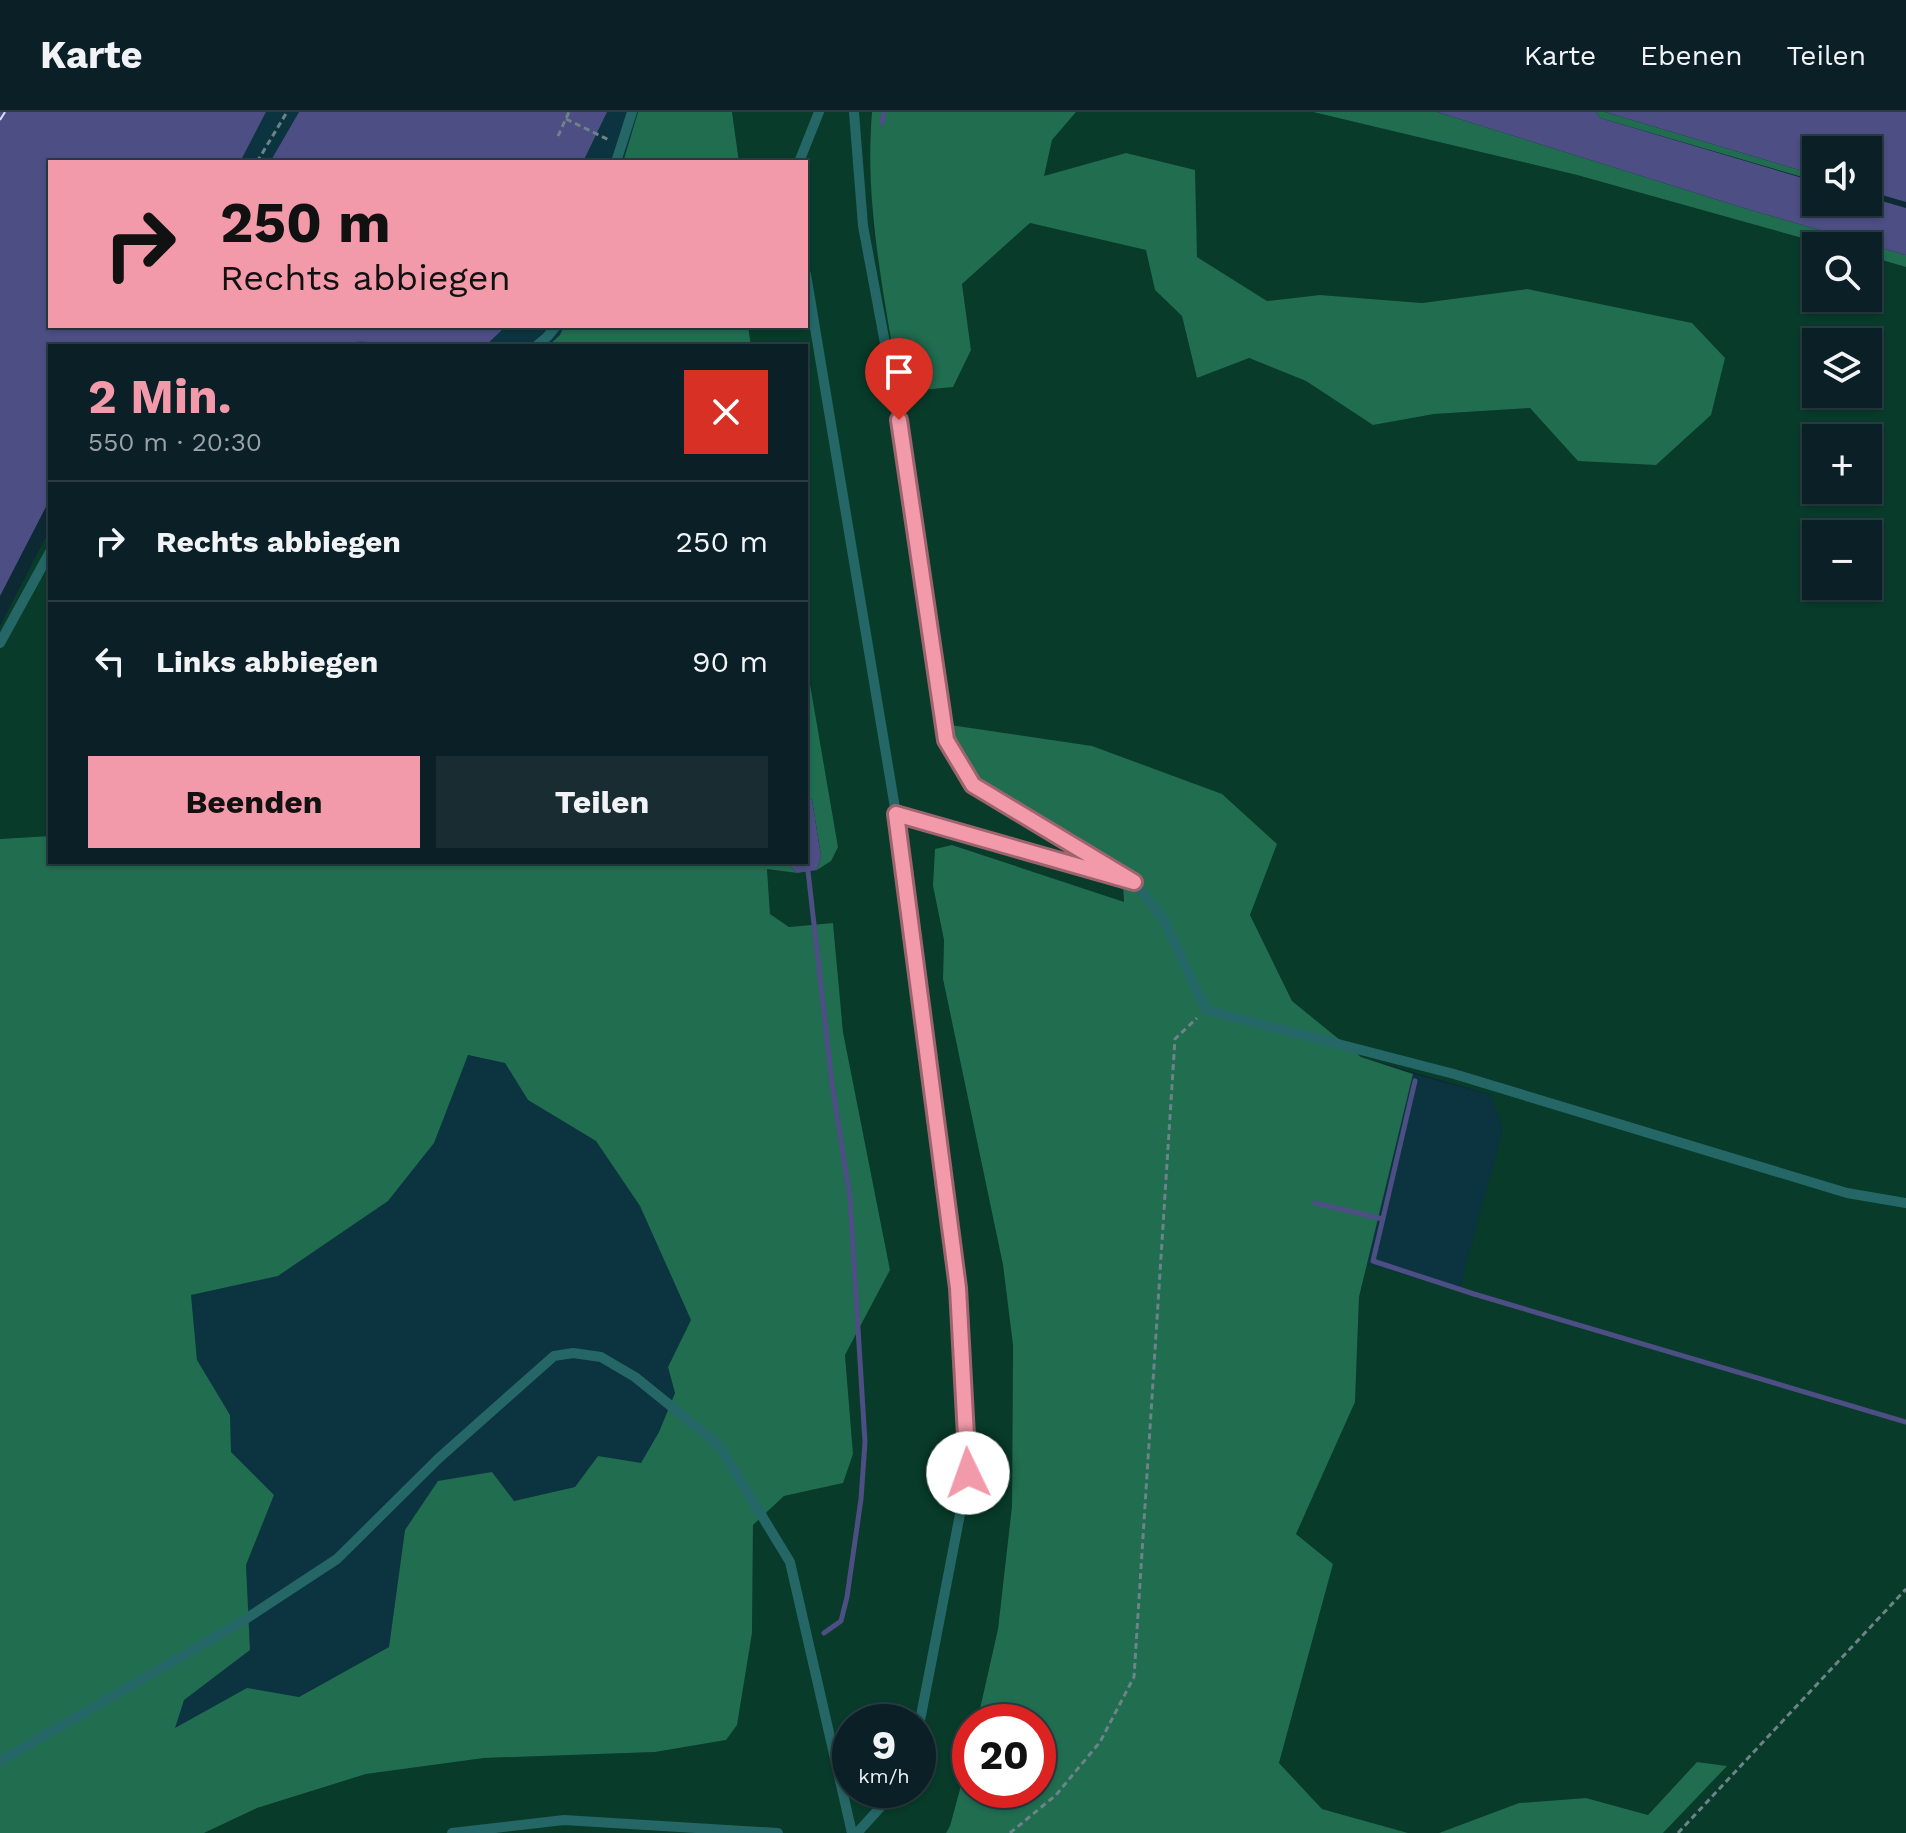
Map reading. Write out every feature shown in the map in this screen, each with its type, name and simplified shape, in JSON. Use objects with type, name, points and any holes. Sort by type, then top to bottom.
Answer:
[{"type":"lane","points":[[617,160],[632,112]]},
{"type":"lane","points":[[800,160],[819,112]]},
{"type":"lane","points":[[854,112],[863,226],[894,391],[946,740],[973,785],[1134,882],[1164,920],[1206,1010],[1454,1074],[1847,1193],[1906,1203]]},
{"type":"lane","points":[[808,286],[896,814],[958,1288],[968,1473],[923,1704]]},
{"type":"lane","points":[[538,344],[554,328]]},
{"type":"lane","points":[[0,643],[48,556]]},
{"type":"lane","points":[[896,814],[1134,882]]},
{"type":"lane","points":[[0,1761],[238,1624],[337,1559],[439,1458],[554,1356],[573,1353],[601,1357],[635,1377],[718,1444],[790,1562],[855,1833]]},
{"type":"lane","points":[[855,1833],[879,1808]]},
{"type":"lane","points":[[452,1833],[564,1820],[778,1833]]},
{"type":"path","points":[[258,160],[287,112]]},
{"type":"path","points":[[558,136],[569,112]]},
{"type":"path","points":[[566,119],[601,136]]},
{"type":"path","points":[[1010,1833],[1056,1795],[1100,1742],[1134,1677],[1175,1039],[1206,1010]]},
{"type":"path","points":[[1678,1833],[1906,1589]]},
{"type":"shaded area","points":[[266,112],[299,112],[271,160],[241,160]]},
{"type":"shaded area","points":[[607,112],[638,112],[624,160],[584,160]]},
{"type":"shaded area","points":[[563,328],[550,344],[487,344],[502,330]]},
{"type":"shaded area","points":[[467,1055],[505,1063],[528,1100],[596,1141],[640,1206],[691,1320],[668,1367],[675,1393],[659,1432],[641,1464],[598,1456],[575,1487],[405,1530],[389,1647],[299,1697],[279,1694],[174,1729],[183,1700],[250,1650],[246,1565],[274,1495],[231,1452],[230,1415],[197,1360],[191,1294],[278,1276],[388,1201],[434,1143]]},
{"type":"shaded area","points":[[1413,1074],[1491,1095],[1503,1129],[1459,1292],[1367,1264]]},
{"type":"green space","points":[[638,112],[732,112],[739,160],[624,160]]},
{"type":"green space","points":[[732,112],[872,112],[873,225],[900,392],[971,350],[962,284],[1030,223],[1147,250],[1155,290],[1182,316],[1197,378],[1248,358],[1306,381],[1373,425],[1434,414],[1530,408],[1579,461],[1527,289],[1422,303],[1320,295],[1267,301],[1197,257],[1126,153],[1043,177],[1052,140],[1076,112],[1313,112],[1577,175],[1802,238],[1802,312],[1882,312],[1882,260],[1906,267],[1906,1833],[1663,1833],[1726,1766],[1697,1762],[1648,1815],[1586,1798],[1519,1803],[1439,1833],[1408,1833],[1322,1809],[1279,1763],[1333,1564],[1296,1534],[1355,1402],[1359,1297],[1367,1264],[1459,1291],[1503,1129],[1491,1095],[1361,1057],[1292,1001],[1250,915],[1277,844],[1054,825],[1122,866],[1124,903],[953,845],[933,886],[944,940],[943,979],[1003,1265],[1013,1344],[1012,1506],[998,1629],[981,1704],[952,1704],[952,1808],[955,1808],[946,1833],[204,1833],[257,1808],[366,1774],[484,1758],[655,1752],[726,1740],[752,1633],[753,1525],[784,1496],[842,1483],[853,1454],[845,1355],[890,1270],[843,1032],[833,923],[789,927],[770,914],[767,868],[797,873],[838,847],[808,673],[808,344],[751,344],[748,328],[808,328],[808,160],[739,160]]},
{"type":"green space","points":[[872,112],[1076,112],[1052,140],[1044,176],[1126,153],[1195,170],[1197,257],[1267,301],[1320,295],[1422,303],[1527,289],[1692,323],[1725,358],[1711,415],[1656,465],[1578,461],[1530,408],[1434,414],[1373,425],[1306,381],[1249,358],[1197,378],[1182,316],[1155,290],[1146,250],[1030,223],[962,284],[971,350],[953,387],[900,392],[873,218]]},
{"type":"green space","points":[[1313,112],[1437,112],[1826,232],[1802,232],[1802,238],[1577,175]]},
{"type":"green space","points":[[1596,112],[1605,112],[1802,171],[1802,177],[1600,118]]},
{"type":"green space","points":[[1882,248],[1906,255],[1906,267],[1882,260]]},
{"type":"green space","points":[[563,328],[748,328],[751,344],[550,344]]},
{"type":"green space","points":[[48,533],[48,836],[0,839],[0,626]]},
{"type":"green space","points":[[808,673],[838,847],[831,861],[817,870],[821,856],[812,800],[808,798]]},
{"type":"green space","points":[[950,725],[1092,746],[1222,794],[1277,844],[1250,915],[1292,1001],[1361,1057],[1413,1074],[1359,1297],[1355,1402],[1296,1534],[1333,1564],[1279,1763],[1322,1809],[1408,1833],[946,1833],[955,1808],[1056,1808],[1056,1704],[981,1704],[998,1629],[1012,1506],[1013,1345],[1003,1265],[943,979],[944,940],[933,886],[935,849],[952,845],[1124,902],[1122,866],[976,780],[954,744]]},
{"type":"green space","points":[[48,836],[48,864],[787,864],[797,873],[767,869],[770,914],[789,927],[833,923],[843,1032],[890,1270],[845,1355],[853,1454],[843,1483],[784,1496],[753,1525],[752,1633],[737,1725],[726,1740],[655,1752],[484,1758],[366,1774],[257,1808],[204,1833],[0,1833],[0,839]],"holes":[[[468,1055],[505,1063],[528,1100],[596,1141],[640,1206],[691,1320],[668,1367],[675,1393],[659,1432],[641,1463],[598,1456],[575,1487],[514,1501],[492,1472],[438,1481],[405,1530],[389,1647],[299,1697],[247,1688],[175,1728],[184,1700],[250,1650],[246,1565],[274,1495],[231,1452],[230,1415],[197,1360],[191,1295],[278,1276],[388,1201],[434,1143]]]},
{"type":"green space","points":[[1697,1762],[1727,1766],[1663,1833],[1439,1833],[1519,1803],[1586,1798],[1648,1815]]},
{"type":"water","points":[[0,112],[266,112],[241,160],[48,160],[48,328],[503,328],[487,344],[48,344],[48,503],[0,596]]},
{"type":"water","points":[[299,112],[607,112],[584,160],[271,160]]},
{"type":"water","points":[[1437,112],[1596,112],[1600,118],[1802,178],[1802,216],[1882,216],[1882,201],[1906,208],[1906,255],[1882,248],[1882,232],[1826,232]]},
{"type":"water","points":[[1605,112],[1906,112],[1906,202],[1882,195],[1882,136],[1802,136],[1802,171]]},
{"type":"water","points":[[808,798],[812,800],[821,856],[817,870],[797,873],[787,864],[808,864]]},
{"type":"waterway","points":[[882,123],[884,112]]},
{"type":"waterway","points":[[802,864],[808,871],[832,1084],[850,1198],[865,1442],[861,1499],[847,1597],[841,1621],[824,1633]]},
{"type":"waterway","points":[[1415,1081],[1373,1261],[1906,1422]]},
{"type":"waterway","points":[[1315,1203],[1383,1219]]},
{"type":"ferry route","points":[[0,120],[5,112]]},
{"type":"route","points":[[899,420],[946,740],[973,785],[1134,882],[896,814],[958,1288],[968,1473]]}]
